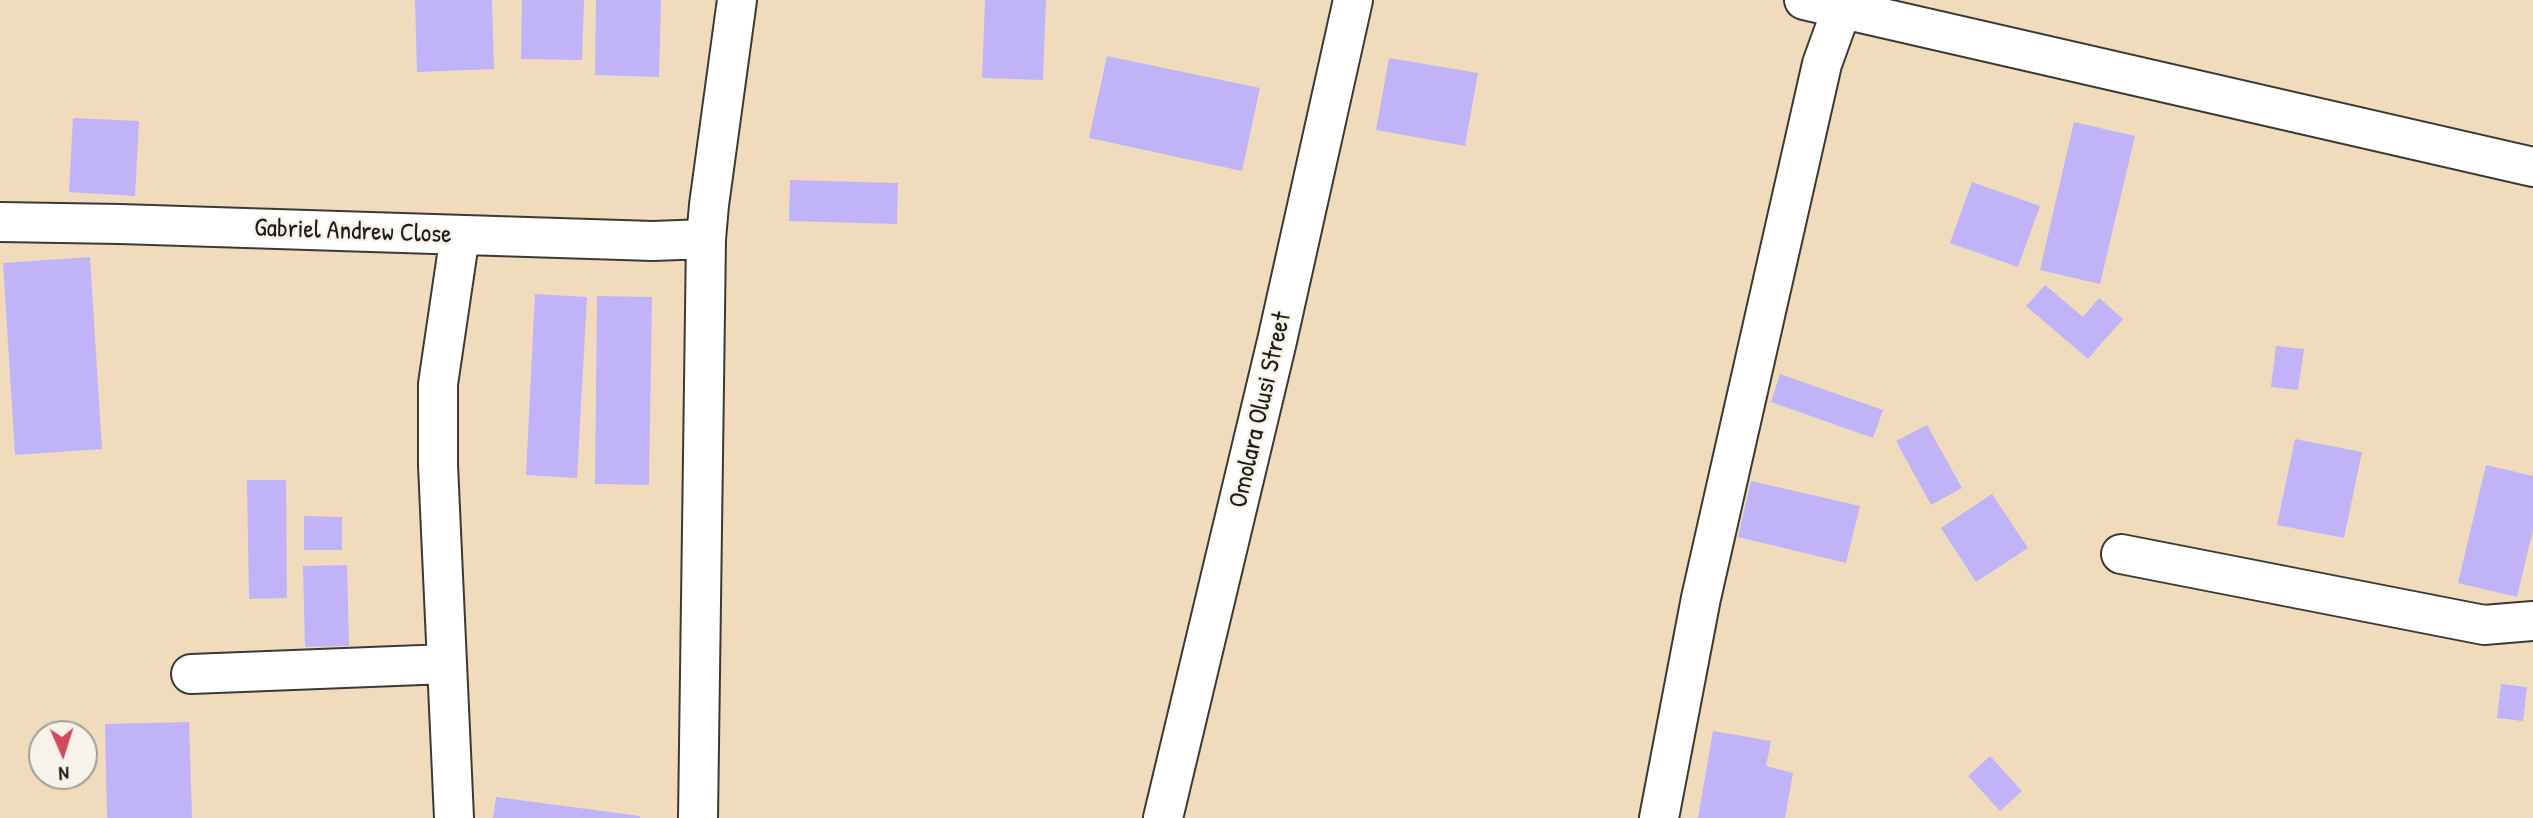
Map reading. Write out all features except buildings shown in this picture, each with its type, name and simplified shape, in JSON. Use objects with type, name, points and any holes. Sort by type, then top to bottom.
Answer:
[{"type":"street","points":[[698,818],[706,239],[737,0]]},
{"type":"street","name":"Omolara Olusi Street","points":[[1163,818],[1277,341],[1353,0]]},
{"type":"street","points":[[1804,0],[1843,4],[2533,167]]},
{"type":"street","points":[[1659,818],[1703,585],[1822,64],[1843,4]]},
{"type":"street","name":"Gabriel Andrew Close","points":[[0,222],[653,241],[706,239]]},
{"type":"street","points":[[454,818],[438,466],[438,384],[460,235]]},
{"type":"street","points":[[2120,554],[2484,625],[2533,621]]},
{"type":"street","points":[[191,674],[447,664]]}]
